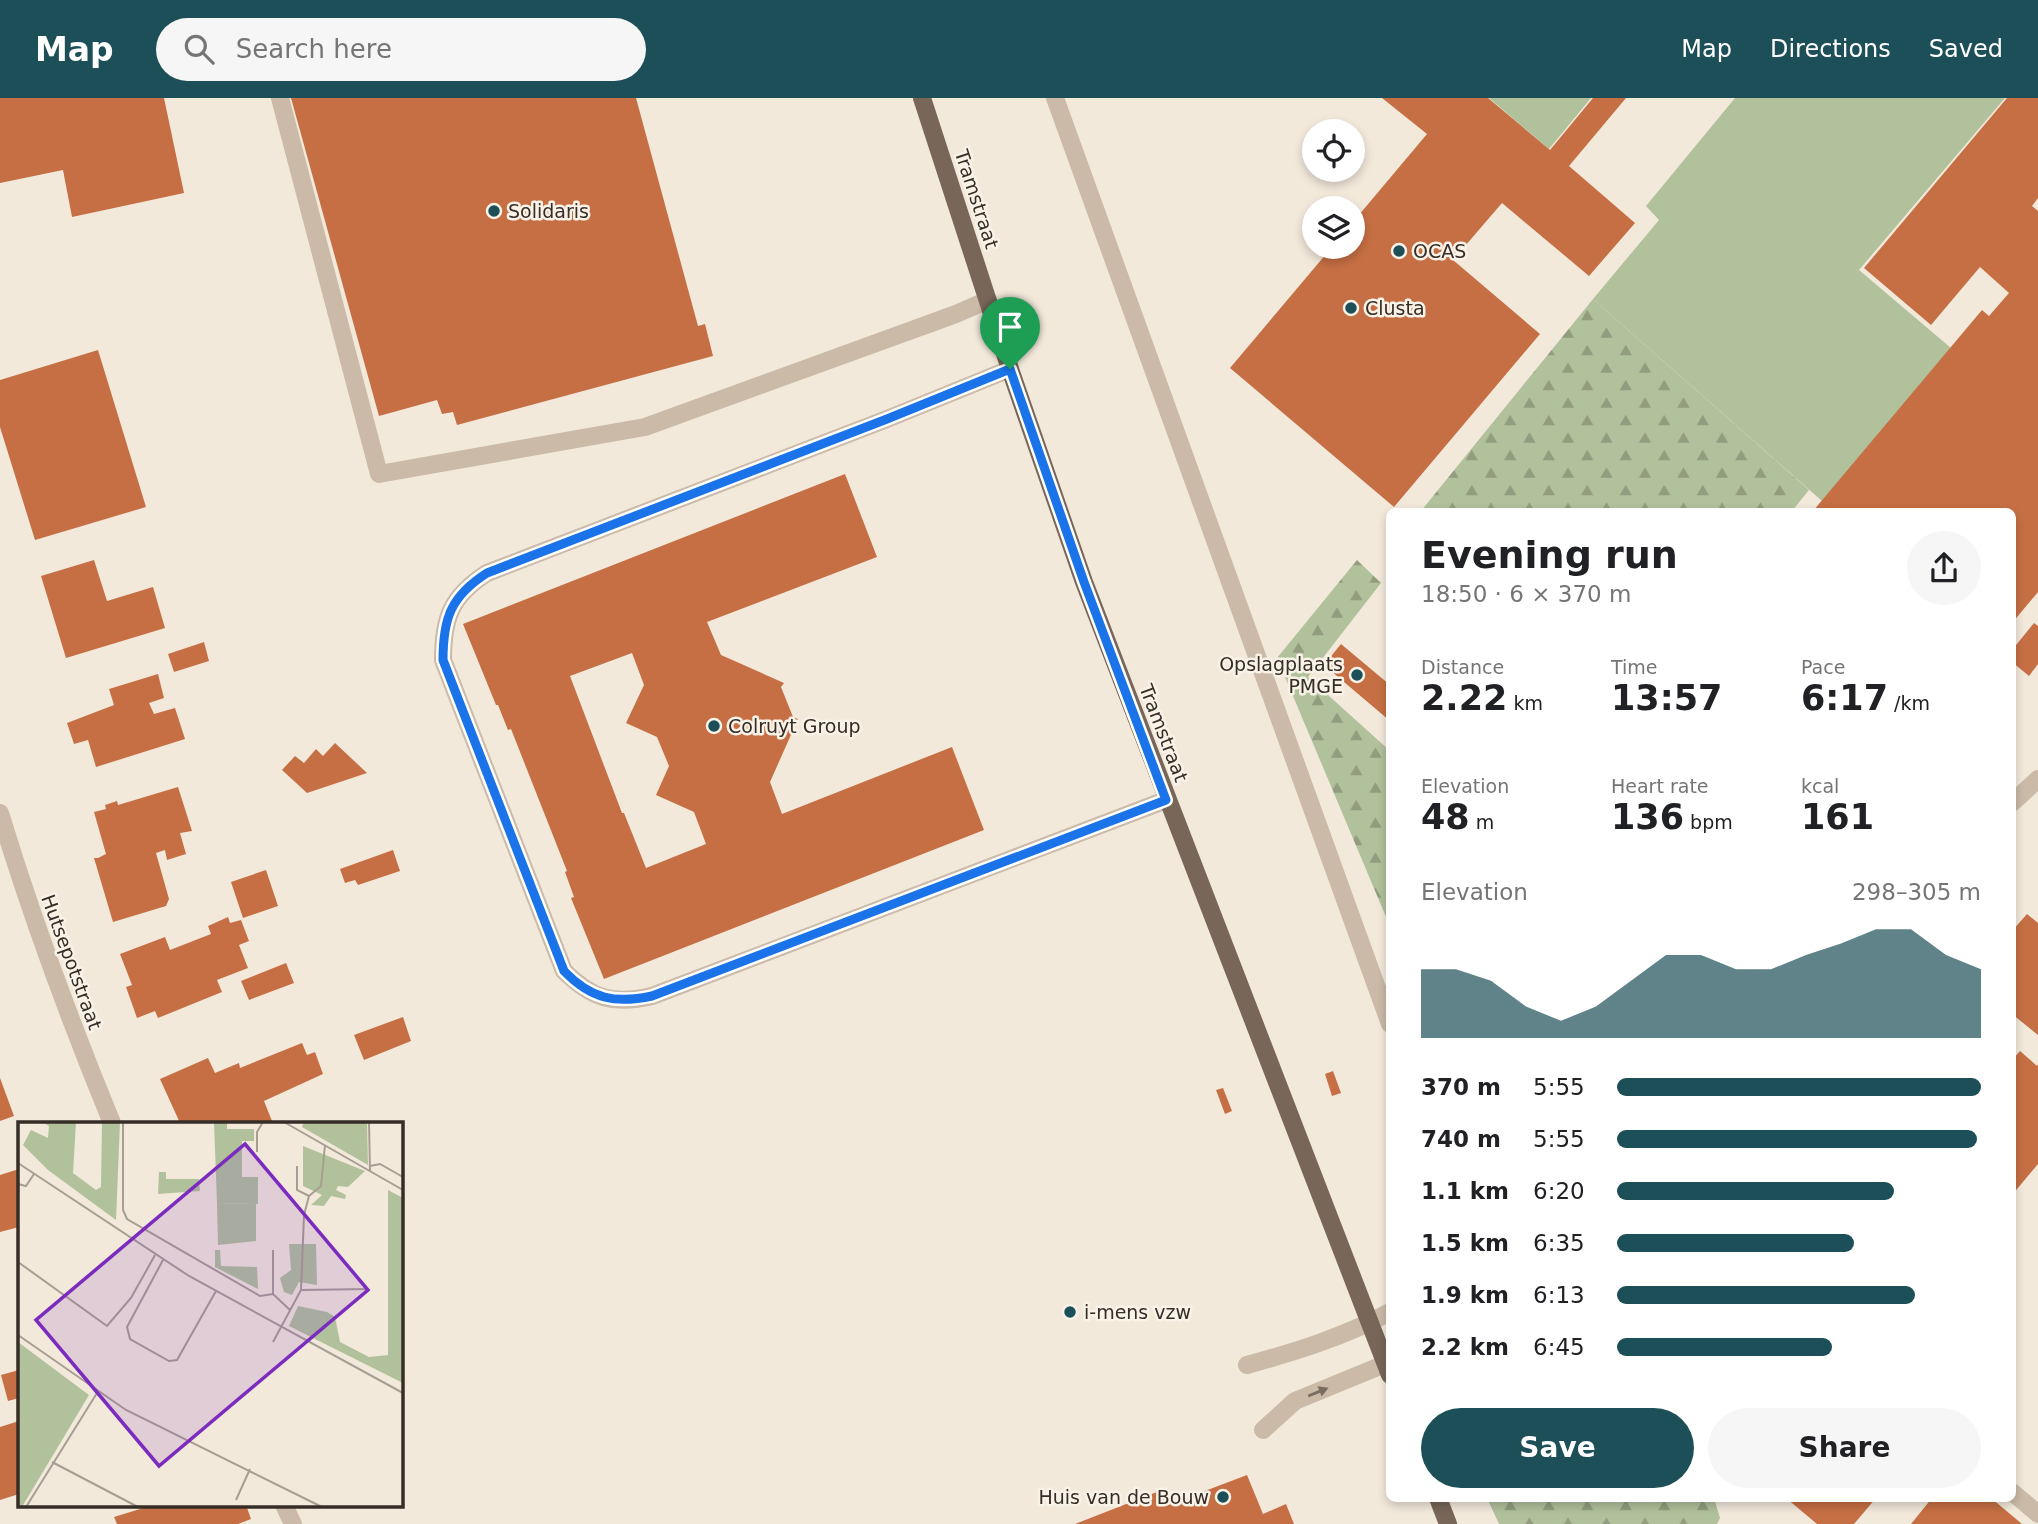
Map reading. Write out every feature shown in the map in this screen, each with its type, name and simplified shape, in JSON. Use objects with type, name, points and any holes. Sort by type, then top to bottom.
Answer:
[{"type":"main road","name":"Tramstraat","points":[[922,98],[1010,369],[1084,582],[1386,1367]]},
{"type":"main road","points":[[1440,1502],[1448,1524]]},
{"type":"street","points":[[280,98],[379,474],[645,427],[988,300]]},
{"type":"street","points":[[1055,98],[1386,1013]]},
{"type":"street","points":[[1010,369],[487,573],[469,584],[447,617],[443,635],[443,660],[564,971],[592,993],[612,999],[630,1001],[652,996],[1166,800]]},
{"type":"street","points":[[2016,799],[2038,779]]},
{"type":"street","name":"Hutsepotstraat","points":[[0,813],[27,900],[81,1048],[112,1122]]},
{"type":"street","points":[[1247,1365],[1312,1347],[1386,1313]]},
{"type":"street","points":[[1264,1430],[1295,1401],[1386,1370]]},
{"type":"street","points":[[2016,1495],[2038,1514]]},
{"type":"street","points":[[284,1506],[293,1524]]},
{"type":"green space","points":[[1489,98],[1591,98],[1549,149]]},
{"type":"green space","points":[[1735,98],[2005,98],[1859,270],[1951,348],[1822,501],[1593,299],[1659,220],[1646,206]]},
{"type":"green space","points":[[1593,299],[1809,490],[1794,508],[1423,508]]},
{"type":"green space","points":[[1357,560],[1381,583],[1308,677],[1386,747],[1386,917],[1277,658]]},
{"type":"green space","points":[[1489,1502],[1715,1502],[1720,1518],[1717,1524],[1499,1524]]},
{"type":"building","points":[[0,98],[164,98],[184,193],[72,217],[63,170],[0,183]]},
{"type":"building","name":"Solidaris","points":[[291,98],[636,98],[698,326],[705,324],[713,356],[457,425],[453,412],[442,414],[437,400],[379,416]]},
{"type":"building","points":[[1382,98],[1488,98],[1550,150],[1593,98],[1626,98],[1569,166],[1635,223],[1589,276],[1502,203],[1453,260],[1540,334],[1394,507],[1230,368],[1322,259],[1365,259],[1365,208],[1427,134]]},
{"type":"building","points":[[2007,98],[2038,98],[2038,198],[2032,206],[2038,211],[2038,592],[2016,618],[2016,508],[1816,508],[1982,310],[1989,316],[2009,293],[1980,267],[1931,325],[1864,268]]},
{"type":"building","points":[[98,350],[146,507],[35,540],[0,427],[0,380]]},
{"type":"building","name":"Colruyt Group","points":[[845,474],[877,557],[707,622],[721,655],[784,683],[781,687],[793,717],[798,719],[770,782],[782,814],[952,747],[984,830],[604,979],[571,898],[574,897],[565,872],[567,871],[511,729],[508,730],[496,705],[463,624]],"holes":[[[632,653],[644,685],[626,723],[657,737],[669,766],[656,795],[694,812],[706,844],[646,868],[570,676]]]},
{"type":"building","points":[[94,560],[107,601],[153,587],[165,628],[66,658],[41,576]]},
{"type":"building","points":[[2034,623],[2038,626],[2038,664],[2029,676],[2016,665],[2016,645]]},
{"type":"building","points":[[204,642],[209,661],[174,672],[168,654]]},
{"type":"building","name":"Opslagplaats PMGE","points":[[1341,644],[1386,682],[1386,718],[1324,665]]},
{"type":"building","points":[[158,674],[164,698],[149,703],[154,714],[175,708],[185,739],[96,767],[88,740],[74,744],[67,723],[114,705],[109,689]]},
{"type":"building","points":[[335,743],[367,773],[307,793],[282,770],[295,756],[304,763],[316,749],[323,756]]},
{"type":"building","points":[[178,787],[192,831],[180,833],[186,854],[167,860],[165,850],[156,853],[169,899],[166,906],[113,922],[94,858],[106,854],[94,812],[106,809],[105,805],[117,801],[118,805]]},
{"type":"building","points":[[393,850],[400,871],[358,885],[355,880],[345,883],[340,869]]},
{"type":"building","points":[[266,870],[278,906],[243,918],[231,882]]},
{"type":"building","points":[[2027,914],[2038,923],[2038,1035],[2016,1017],[2016,926]]},
{"type":"building","points":[[228,917],[230,923],[241,920],[249,941],[239,945],[248,968],[217,980],[222,992],[158,1018],[155,1011],[137,1018],[126,987],[132,985],[120,954],[165,937],[170,950],[211,934],[208,926]]},
{"type":"building","points":[[286,963],[294,983],[249,1000],[241,981]]},
{"type":"building","points":[[403,1017],[411,1041],[364,1060],[354,1035]]},
{"type":"building","points":[[302,1043],[307,1055],[315,1052],[323,1074],[264,1101],[272,1121],[270,1122],[180,1122],[160,1079],[208,1058],[215,1073],[239,1063],[240,1068]]},
{"type":"building","points":[[2020,1051],[2037,1066],[2038,1064],[2038,1164],[2016,1190],[2016,1056]]},
{"type":"building","points":[[1333,1071],[1341,1093],[1332,1096],[1325,1074]]},
{"type":"building","points":[[0,1078],[14,1116],[0,1121]]},
{"type":"building","points":[[1223,1088],[1232,1111],[1225,1114],[1216,1090]]},
{"type":"building","points":[[18,1169],[18,1227],[0,1232],[0,1175]]},
{"type":"building","points":[[18,1370],[18,1398],[8,1401],[1,1375]]},
{"type":"building","points":[[18,1421],[18,1494],[0,1500],[0,1427]]},
{"type":"building","name":"Huis van de Bouw","points":[[1247,1475],[1263,1514],[1286,1504],[1294,1524],[1075,1524],[1162,1490],[1168,1505]]},
{"type":"building","points":[[1791,1502],[1873,1502],[1854,1524],[1817,1524]]},
{"type":"building","points":[[1929,1502],[1996,1502],[2022,1524],[1911,1524]]},
{"type":"building","points":[[150,1506],[246,1506],[251,1519],[238,1524],[117,1524],[114,1517]]},
{"type":"place","name":"Solidaris","points":[[494,211]]},
{"type":"place","name":"OCAS","points":[[1399,251]]},
{"type":"place","name":"Clusta","points":[[1351,308]]},
{"type":"place","name":"Opslagplaats PMGE","points":[[1357,675]]},
{"type":"place","name":"Colruyt Group","points":[[714,726]]},
{"type":"place","name":"i-mens vzw","points":[[1070,1312]]},
{"type":"place","name":"Huis van de Bouw","points":[[1223,1497]]},
{"type":"route","points":[[1010,369],[1084,582],[1166,800],[652,996],[630,1001],[612,999],[592,993],[575,982],[564,971],[443,660],[443,635],[447,617],[458,598],[469,584],[487,573],[1010,369]]}]
